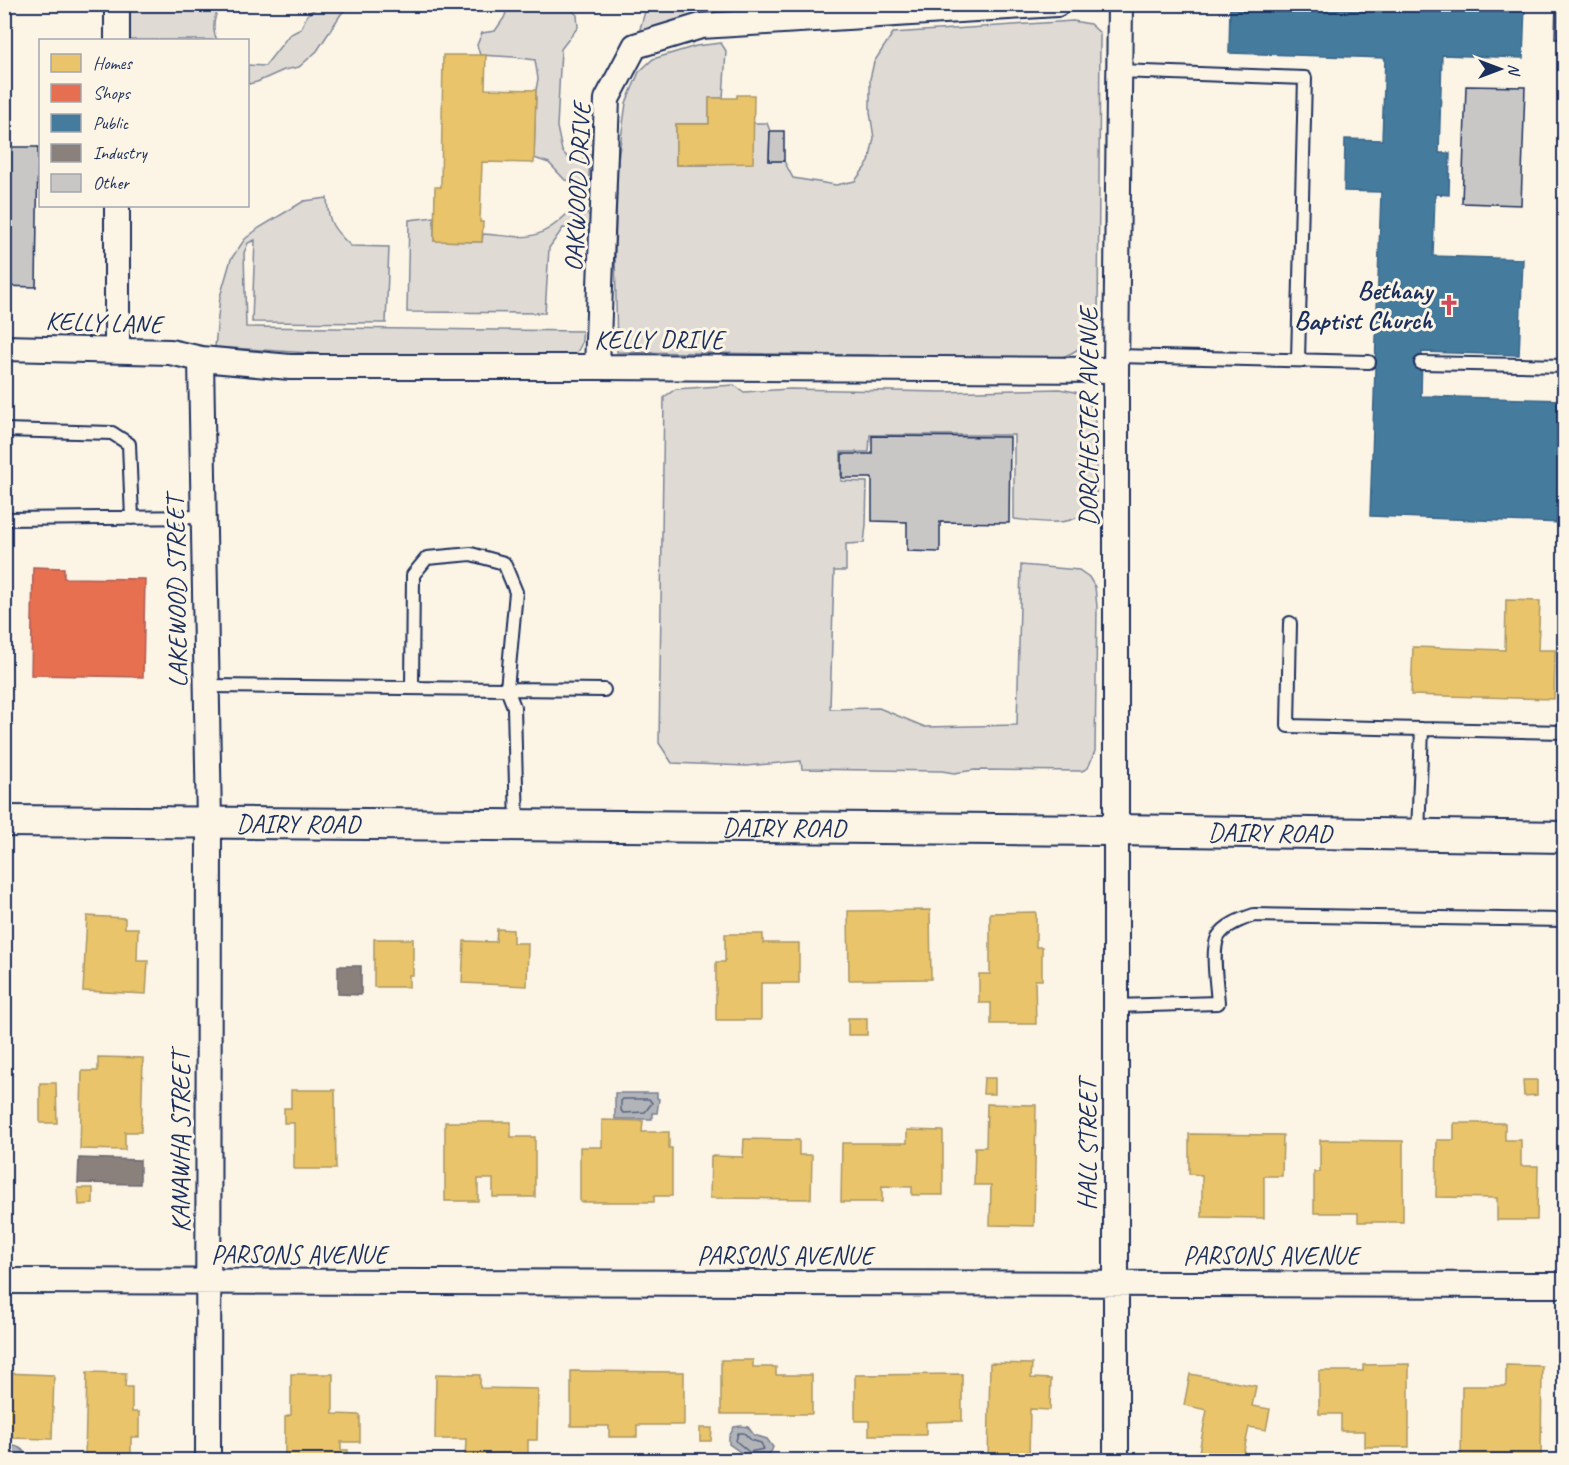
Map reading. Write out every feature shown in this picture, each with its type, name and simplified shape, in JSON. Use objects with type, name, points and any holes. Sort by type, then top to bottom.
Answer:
[{"type":"street","points":[[117,4],[117,39]]},
{"type":"street","name":"OAKWOOD DRIVE","points":[[597,367],[607,99],[635,46],[701,26],[1057,4]]},
{"type":"street","name":"DORCHESTER AVENUE","points":[[1115,830],[1116,363],[1120,4]]},
{"type":"street","points":[[117,207],[117,350]]},
{"type":"street","name":"KELLY LANE","points":[[4,348],[170,352],[201,359]]},
{"type":"street","name":"KELLY DRIVE","points":[[201,359],[290,368],[1116,363]]},
{"type":"street","name":"LAKEWOOD STREET","points":[[201,359],[209,824]]},
{"type":"street","name":"DAIRY ROAD","points":[[4,821],[1115,830],[1564,837]]},
{"type":"street","name":"KANAWHA STREET","points":[[208,1461],[209,824]]},
{"type":"street","name":"HALL STREET","points":[[1115,830],[1116,1461]]},
{"type":"street","name":"PARSONS AVENUE","points":[[4,1281],[1564,1285]]},
{"type":"lane","points":[[1119,71],[1305,78],[1298,360]]},
{"type":"lane","points":[[1116,363],[1298,360],[1369,362]]},
{"type":"lane","points":[[1421,363],[1564,366]]},
{"type":"lane","points":[[4,430],[112,433],[129,444],[132,518]]},
{"type":"lane","points":[[4,519],[204,517]]},
{"type":"lane","points":[[412,688],[413,575],[427,558],[471,554],[504,563],[516,592],[507,689],[514,707],[517,826]]},
{"type":"lane","points":[[1290,623],[1288,726],[1564,732]]},
{"type":"lane","points":[[206,686],[604,690]]},
{"type":"lane","points":[[1418,835],[1422,729]]},
{"type":"lane","points":[[1115,1006],[1218,1003],[1215,952],[1219,936],[1234,922],[1254,915],[1564,920]]},
{"type":"shaded area","points":[[321,4],[350,5],[341,14],[317,51],[299,67],[284,70],[249,84],[249,65],[265,66],[289,35],[301,29],[307,15]]},
{"type":"shaded area","points":[[129,5],[220,5],[214,22],[217,39],[128,39]]},
{"type":"shaded area","points":[[509,5],[567,5],[577,15],[578,27],[561,49],[557,127],[562,151],[570,160],[579,162],[590,155],[589,176],[586,183],[565,180],[549,163],[534,158],[538,79],[535,60],[480,55],[477,45],[482,33],[495,31]]},
{"type":"shaded area","points":[[647,5],[765,5],[764,10],[701,15],[639,32]]},
{"type":"shaded area","points":[[1073,21],[1090,24],[1100,33],[1098,322],[1088,340],[1073,353],[1059,358],[617,352],[615,251],[618,160],[626,103],[639,72],[653,59],[696,46],[721,43],[726,51],[723,98],[709,98],[709,124],[676,124],[676,165],[709,165],[753,123],[767,123],[770,131],[769,161],[784,161],[793,178],[836,185],[855,181],[869,162],[874,138],[870,112],[870,79],[874,62],[893,33]]},
{"type":"shaded area","points":[[327,198],[333,225],[351,246],[389,247],[386,323],[252,322],[255,240],[248,243],[244,253],[246,327],[582,331],[582,342],[578,350],[574,356],[326,354],[215,347],[220,297],[231,259],[245,239],[304,201]]},
{"type":"shaded area","points":[[570,211],[583,211],[590,216],[590,230],[563,228],[549,248],[545,313],[407,312],[409,220],[434,217],[434,241],[482,242],[483,234],[520,237],[539,234],[559,222]]},
{"type":"shaded area","points":[[734,385],[744,392],[789,389],[942,392],[1059,389],[1076,392],[1085,397],[1094,416],[1096,430],[1096,501],[1088,510],[1069,520],[1048,522],[1014,519],[1014,435],[870,435],[869,452],[841,452],[841,481],[867,482],[866,525],[864,543],[846,544],[846,571],[834,571],[830,709],[879,708],[925,727],[1017,725],[1021,565],[1079,570],[1089,577],[1095,587],[1097,607],[1095,751],[1088,768],[1082,771],[975,770],[954,773],[802,769],[801,761],[746,766],[672,763],[659,743],[664,397],[676,389]]},
{"type":"water","points":[[615,1093],[657,1093],[659,1099],[657,1113],[652,1113],[652,1119],[615,1119]]},
{"type":"water","points":[[734,1427],[748,1427],[754,1435],[767,1439],[773,1447],[771,1452],[764,1457],[759,1455],[750,1459],[729,1444],[729,1437]]},
{"type":"water","points":[[14,1446],[23,1451],[25,1460],[5,1460],[5,1448],[9,1449]]},
{"type":"building: Homes","points":[[443,55],[486,55],[485,89],[536,90],[534,163],[482,162],[480,222],[483,222],[482,242],[434,241],[435,187],[441,187]]},
{"type":"building: Homes","points":[[737,95],[754,95],[753,163],[676,165],[676,124],[709,124],[709,98],[737,98]]},
{"type":"building: Homes","points":[[1506,600],[1540,601],[1538,650],[1555,650],[1554,699],[1411,695],[1413,647],[1505,650]]},
{"type":"building: Homes","points":[[930,910],[931,979],[849,980],[848,911]]},
{"type":"building: Homes","points":[[1036,912],[1036,947],[1042,947],[1042,980],[1035,980],[1036,1024],[991,1024],[991,1003],[979,1003],[979,974],[990,974],[990,913]]},
{"type":"building: Homes","points":[[87,916],[125,918],[125,928],[138,928],[137,961],[148,961],[146,994],[83,991]]},
{"type":"building: Homes","points":[[497,929],[513,930],[513,943],[528,943],[527,986],[462,983],[464,941],[496,942]]},
{"type":"building: Homes","points":[[725,934],[763,934],[763,943],[799,943],[799,983],[761,983],[761,1020],[716,1020],[716,962],[725,962]]},
{"type":"building: Homes","points":[[374,939],[413,939],[413,975],[409,975],[409,987],[374,987]]},
{"type":"building: Homes","points":[[848,1018],[867,1018],[867,1035],[848,1035]]},
{"type":"building: Homes","points":[[98,1057],[143,1058],[141,1132],[125,1132],[125,1150],[80,1149],[82,1071],[98,1071]]},
{"type":"building: Homes","points":[[984,1078],[995,1078],[995,1094],[983,1094]]},
{"type":"building: Homes","points":[[1523,1080],[1537,1080],[1537,1095],[1524,1096]]},
{"type":"building: Homes","points":[[40,1083],[56,1083],[57,1123],[40,1123]]},
{"type":"building: Homes","points":[[291,1090],[335,1090],[336,1169],[294,1169],[294,1123],[284,1123],[284,1108],[291,1108]]},
{"type":"building: Homes","points":[[987,1104],[1036,1105],[1034,1226],[990,1225],[991,1185],[974,1185],[975,1147],[986,1147]]},
{"type":"building: Homes","points":[[602,1120],[643,1121],[642,1132],[669,1132],[669,1148],[672,1148],[672,1196],[654,1196],[654,1202],[580,1202],[580,1147],[602,1147]]},
{"type":"building: Homes","points":[[445,1122],[511,1122],[511,1137],[535,1137],[535,1197],[493,1197],[493,1179],[478,1179],[478,1201],[445,1201]]},
{"type":"building: Homes","points":[[1454,1123],[1505,1123],[1505,1140],[1521,1140],[1521,1166],[1538,1166],[1537,1220],[1497,1220],[1497,1198],[1436,1197],[1437,1140],[1454,1140]]},
{"type":"building: Homes","points":[[4,1130],[7,1131],[5,1211],[4,1211]]},
{"type":"building: Homes","points":[[907,1130],[943,1131],[943,1195],[912,1195],[912,1187],[882,1186],[882,1202],[841,1202],[842,1143],[907,1143]]},
{"type":"building: Homes","points":[[1189,1134],[1283,1135],[1282,1176],[1264,1176],[1264,1218],[1202,1217],[1202,1175],[1189,1174]]},
{"type":"building: Homes","points":[[744,1139],[799,1140],[799,1155],[812,1155],[811,1199],[710,1198],[711,1156],[743,1157]]},
{"type":"building: Homes","points":[[1320,1140],[1403,1141],[1403,1222],[1358,1222],[1358,1213],[1314,1213],[1314,1172],[1320,1172]]},
{"type":"building: Homes","points":[[78,1188],[93,1188],[93,1204],[79,1205]]},
{"type":"building: Homes","points":[[721,1360],[753,1360],[753,1367],[776,1367],[776,1375],[812,1375],[812,1414],[721,1414]]},
{"type":"building: Homes","points":[[990,1363],[1032,1364],[1031,1378],[1051,1379],[1050,1410],[1030,1409],[1029,1460],[988,1460]]},
{"type":"building: Homes","points":[[1409,1364],[1409,1447],[1365,1447],[1365,1431],[1341,1431],[1341,1414],[1319,1414],[1319,1371],[1363,1371],[1363,1365]]},
{"type":"building: Homes","points":[[1506,1365],[1542,1366],[1541,1460],[1461,1460],[1462,1386],[1506,1386]]},
{"type":"building: Homes","points":[[571,1371],[684,1372],[684,1425],[637,1425],[637,1437],[609,1437],[609,1426],[571,1426]]},
{"type":"building: Homes","points":[[87,1372],[126,1373],[125,1387],[132,1387],[132,1412],[139,1412],[139,1437],[131,1437],[131,1460],[85,1460]]},
{"type":"building: Homes","points":[[4,1373],[54,1375],[52,1439],[8,1438],[8,1442],[4,1442]]},
{"type":"building: Homes","points":[[291,1374],[333,1374],[333,1414],[360,1415],[360,1442],[341,1442],[341,1450],[348,1450],[348,1460],[285,1460],[285,1417],[291,1415]]},
{"type":"building: Homes","points":[[436,1374],[480,1375],[480,1388],[538,1389],[537,1440],[528,1440],[528,1460],[465,1460],[466,1439],[435,1439]]},
{"type":"building: Homes","points":[[962,1374],[962,1421],[926,1422],[926,1435],[869,1435],[869,1421],[855,1421],[855,1375]]},
{"type":"building: Homes","points":[[1190,1374],[1256,1386],[1252,1406],[1270,1409],[1266,1430],[1249,1427],[1242,1460],[1199,1452],[1207,1410],[1184,1405]]},
{"type":"building: Homes","points":[[700,1428],[712,1428],[711,1441],[700,1441]]},
{"type":"building: Shops","points":[[33,567],[64,568],[64,578],[145,579],[143,677],[31,675]]},
{"type":"building: Public","name":"Bethany Baptist Church","points":[[1230,4],[1525,4],[1523,58],[1442,55],[1439,153],[1450,153],[1449,195],[1435,194],[1433,256],[1523,259],[1519,355],[1422,352],[1421,396],[1564,400],[1564,523],[1370,516],[1381,192],[1344,191],[1345,139],[1382,140],[1385,58],[1229,53]]},
{"type":"building: Industry","points":[[338,966],[361,966],[361,995],[338,994]]},
{"type":"building: Industry","points":[[79,1158],[140,1160],[140,1184],[78,1183]]},
{"type":"building: Other","points":[[1556,4],[1564,4],[1564,39],[1555,39]]},
{"type":"building: Other","points":[[1466,86],[1525,87],[1521,205],[1462,203]]},
{"type":"building: Other","points":[[770,131],[784,131],[784,161],[769,161]]},
{"type":"building: Other","points":[[4,147],[38,147],[36,287],[4,286]]},
{"type":"building: Other","points":[[872,436],[1010,437],[1009,523],[940,522],[940,552],[907,551],[907,522],[872,521],[872,478],[842,478],[842,454],[872,454]]},
{"type":"place","name":"Bethany Baptist Church","points":[[1449,305]]}]
